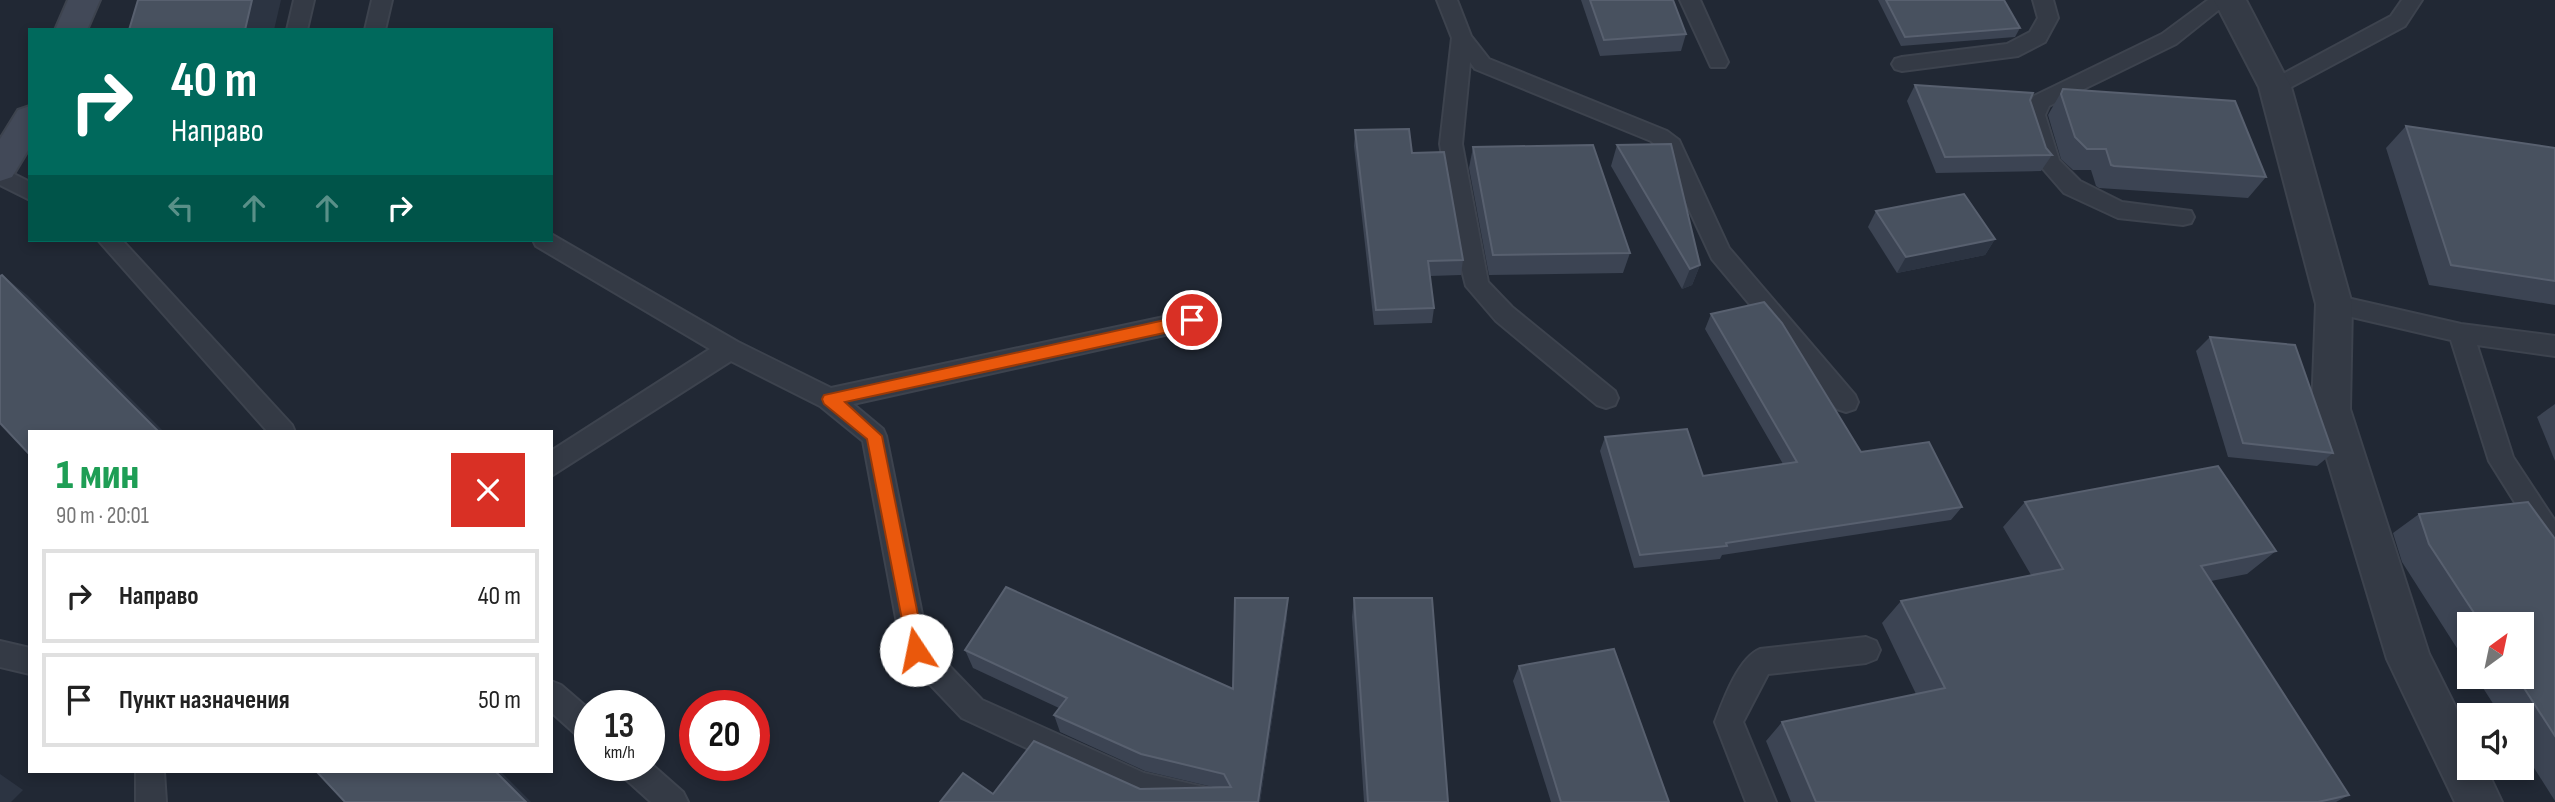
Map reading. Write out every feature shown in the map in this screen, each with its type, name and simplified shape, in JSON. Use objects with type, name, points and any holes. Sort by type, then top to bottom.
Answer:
[{"type":"street","points":[[72,28],[85,0]]},
{"type":"street","points":[[2230,0],[2275,87],[2333,304],[2331,409],[2409,659],[2479,802]]},
{"type":"street","points":[[0,168],[28,124]]},
{"type":"lane","points":[[297,28],[304,0]]},
{"type":"lane","points":[[375,28],[382,0]]},
{"type":"lane","points":[[1447,0],[1462,38],[1482,64],[1659,136],[1671,146],[1720,253],[1846,402]]},
{"type":"lane","points":[[1690,0],[1718,62]]},
{"type":"lane","points":[[1902,64],[2011,51],[2038,37],[2048,18],[2043,0]]},
{"type":"lane","points":[[2183,217],[2118,210],[2072,187],[2049,163],[2034,115],[2041,101],[2169,39],[2221,0]]},
{"type":"lane","points":[[2275,87],[2398,20],[2412,0]]},
{"type":"lane","points":[[1462,38],[1451,144],[1471,262],[1478,286],[1504,314],[1606,398]]},
{"type":"lane","points":[[0,175],[28,191]]},
{"type":"lane","points":[[111,242],[281,430]]},
{"type":"lane","points":[[547,242],[730,349],[830,399],[874,436],[916,650],[972,709],[1142,787],[1215,802]]},
{"type":"lane","points":[[2333,304],[2461,333],[2555,346]]},
{"type":"lane","points":[[830,399],[1192,320]]},
{"type":"lane","points":[[2461,333],[2502,461],[2555,544]]},
{"type":"lane","points":[[2529,343],[2555,355]]},
{"type":"lane","points":[[553,464],[730,349]]},
{"type":"lane","points":[[1761,802],[1729,722],[1738,699],[1760,662],[1866,650]]},
{"type":"lane","points":[[0,654],[28,661]]},
{"type":"lane","points":[[553,696],[574,714]]},
{"type":"lane","points":[[150,773],[151,802]]},
{"type":"lane","points":[[649,781],[673,802]]},
{"type":"building","points":[[138,0],[252,0],[245,28],[130,28]]},
{"type":"building","points":[[1590,0],[1673,0],[1686,34],[1604,40]]},
{"type":"building","points":[[1886,0],[2004,0],[2020,28],[1905,37]]},
{"type":"building","points":[[1915,85],[2033,93],[2030,100],[2046,148],[2052,155],[1945,157]]},
{"type":"building","points":[[2063,89],[2235,101],[2266,177],[2111,165],[2106,149],[2087,149],[2075,137],[2061,94]]},
{"type":"building","points":[[2406,126],[2555,148],[2555,281],[2451,265]]},
{"type":"building","points":[[1409,129],[1412,153],[1444,152],[1463,260],[1428,261],[1434,308],[1376,310],[1355,130]]},
{"type":"building","points":[[1671,144],[1700,265],[1690,269],[1617,145]]},
{"type":"building","points":[[1593,145],[1630,253],[1493,255],[1473,147]]},
{"type":"building","points":[[1964,194],[1995,239],[1906,257],[1876,211]]},
{"type":"building","points":[[2,275],[157,430],[28,430],[28,453],[0,423]]},
{"type":"building","points":[[1764,302],[1782,323],[1861,452],[1929,442],[1962,507],[1726,543],[1727,546],[1640,555],[1605,437],[1687,429],[1703,476],[1797,462],[1711,314]]},
{"type":"building","points":[[2210,337],[2295,345],[2333,453],[2243,443]]},
{"type":"building","points":[[2218,466],[2276,551],[2201,566],[2349,795],[2318,802],[1816,802],[1782,722],[1945,688],[1901,601],[2063,569],[2025,502]]},
{"type":"building","points":[[2528,502],[2555,539],[2555,736],[2525,690],[2534,690],[2534,612],[2473,612],[2429,544],[2419,514]]},
{"type":"building","points":[[1006,587],[1233,689],[1235,598],[1288,598],[1258,802],[940,802],[963,773],[993,794],[1034,741],[1140,789],[1231,787],[1224,774],[1141,754],[1054,715],[1067,698],[965,650]]},
{"type":"building","points":[[1354,598],[1432,598],[1448,802],[1368,802]]},
{"type":"building","points":[[1614,649],[1669,802],[1561,802],[1519,666]]},
{"type":"building","points":[[318,773],[497,773],[526,802],[345,802]]},
{"type":"route","points":[[916,650],[874,436],[830,399],[1192,320]]}]
